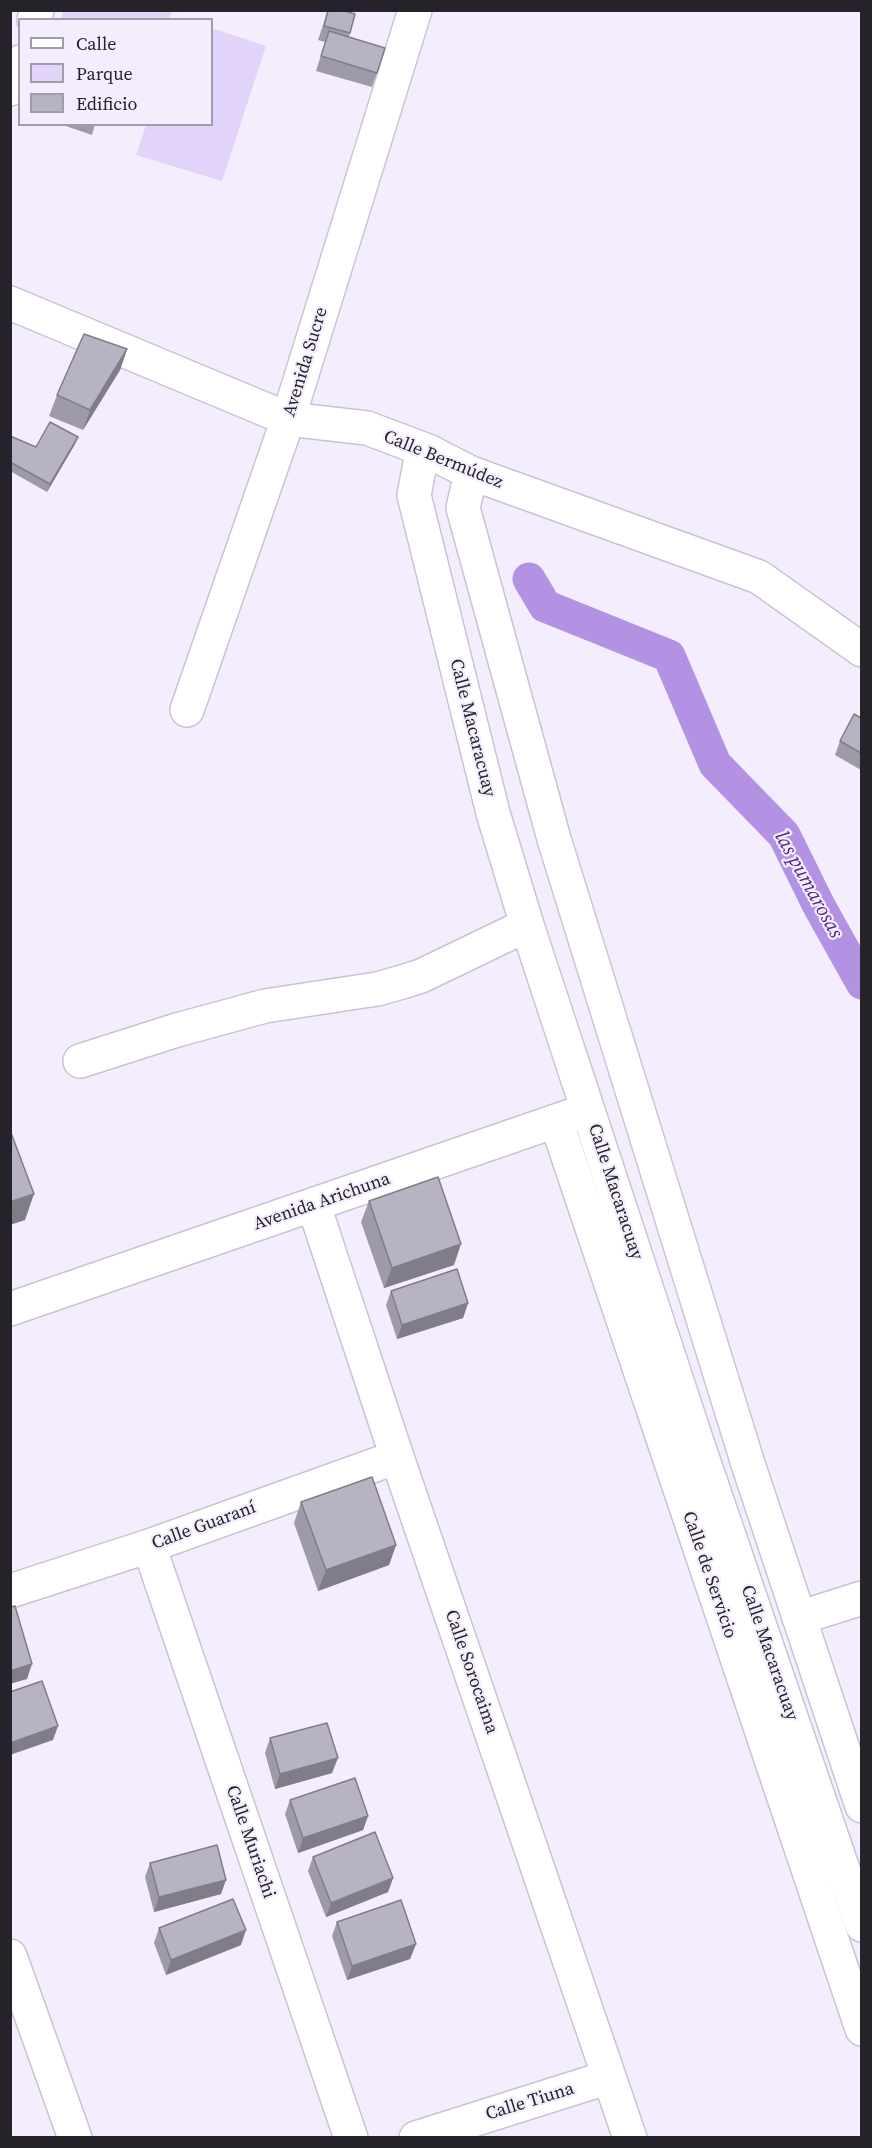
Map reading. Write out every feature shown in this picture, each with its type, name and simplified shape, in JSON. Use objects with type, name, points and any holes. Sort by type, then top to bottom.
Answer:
[{"type":"street","name":"Avenida Sucre","points":[[187,710],[288,419],[415,10]]},
{"type":"street","points":[[10,89],[18,67]]},
{"type":"street","name":"Calle Bermúdez","points":[[10,303],[288,419],[367,428],[428,451],[471,473],[759,577],[861,650]]},
{"type":"street","name":"Calle Macaracuay","points":[[428,451],[420,464],[414,495],[493,813],[527,925],[701,1454],[861,1924]]},
{"type":"street","points":[[471,473],[463,508],[554,839],[746,1456],[860,1797]]},
{"type":"street","points":[[80,1061],[177,1030],[265,1006],[377,989],[402,982],[430,972],[527,925]]},
{"type":"street","name":"Avenida Arichuna","points":[[10,1309],[633,1095]]},
{"type":"street","name":"Calle de Servicio","points":[[556,1120],[861,2029]]},
{"type":"street","name":"Calle Sorocaima","points":[[314,1206],[397,1457],[630,2138]]},
{"type":"street","name":"Calle Guaraní","points":[[10,1591],[149,1546],[397,1457]]},
{"type":"street","name":"Calle Muriachi","points":[[149,1546],[351,2138]]},
{"type":"street","points":[[799,1618],[861,1598]]},
{"type":"street","points":[[10,1956],[75,2138]]},
{"type":"street","name":"Calle Tiuna","points":[[416,2138],[609,2077]]},
{"type":"green space","points":[[63,10],[172,11],[169,18],[61,18]]},
{"type":"green space","points":[[213,28],[266,46],[222,181],[136,155],[146,126],[213,126]]},
{"type":"building","points":[[328,10],[342,10],[355,14],[350,33],[324,26]]},
{"type":"building","points":[[329,31],[385,48],[377,73],[321,56]]},
{"type":"building","points":[[84,334],[127,349],[90,410],[57,395]]},
{"type":"building","points":[[50,422],[78,437],[50,484],[10,462],[10,436],[36,447]]},
{"type":"building","points":[[854,714],[861,718],[861,753],[840,741]]},
{"type":"building","points":[[10,1130],[34,1194],[10,1202]]},
{"type":"building","points":[[438,1177],[461,1244],[392,1268],[369,1201]]},
{"type":"building","points":[[457,1269],[468,1303],[402,1325],[391,1291]]},
{"type":"building","points":[[372,1477],[396,1545],[326,1570],[301,1502]]},
{"type":"building","points":[[15,1606],[32,1664],[10,1671],[10,1607]]},
{"type":"building","points":[[42,1681],[58,1726],[10,1743],[10,1692]]},
{"type":"building","points":[[327,1723],[338,1758],[280,1774],[270,1738]]},
{"type":"building","points":[[355,1778],[368,1816],[303,1838],[290,1800]]},
{"type":"building","points":[[375,1832],[393,1878],[331,1903],[313,1857]]},
{"type":"building","points":[[217,1845],[226,1880],[159,1897],[150,1863]]},
{"type":"building","points":[[233,1899],[246,1930],[171,1960],[159,1928]]},
{"type":"building","points":[[401,1900],[416,1944],[352,1966],[337,1922]]},
{"type":"waterway","name":"las pumarosas","points":[[529,579],[545,606],[669,656],[715,764],[784,835],[819,906],[862,983]]}]
